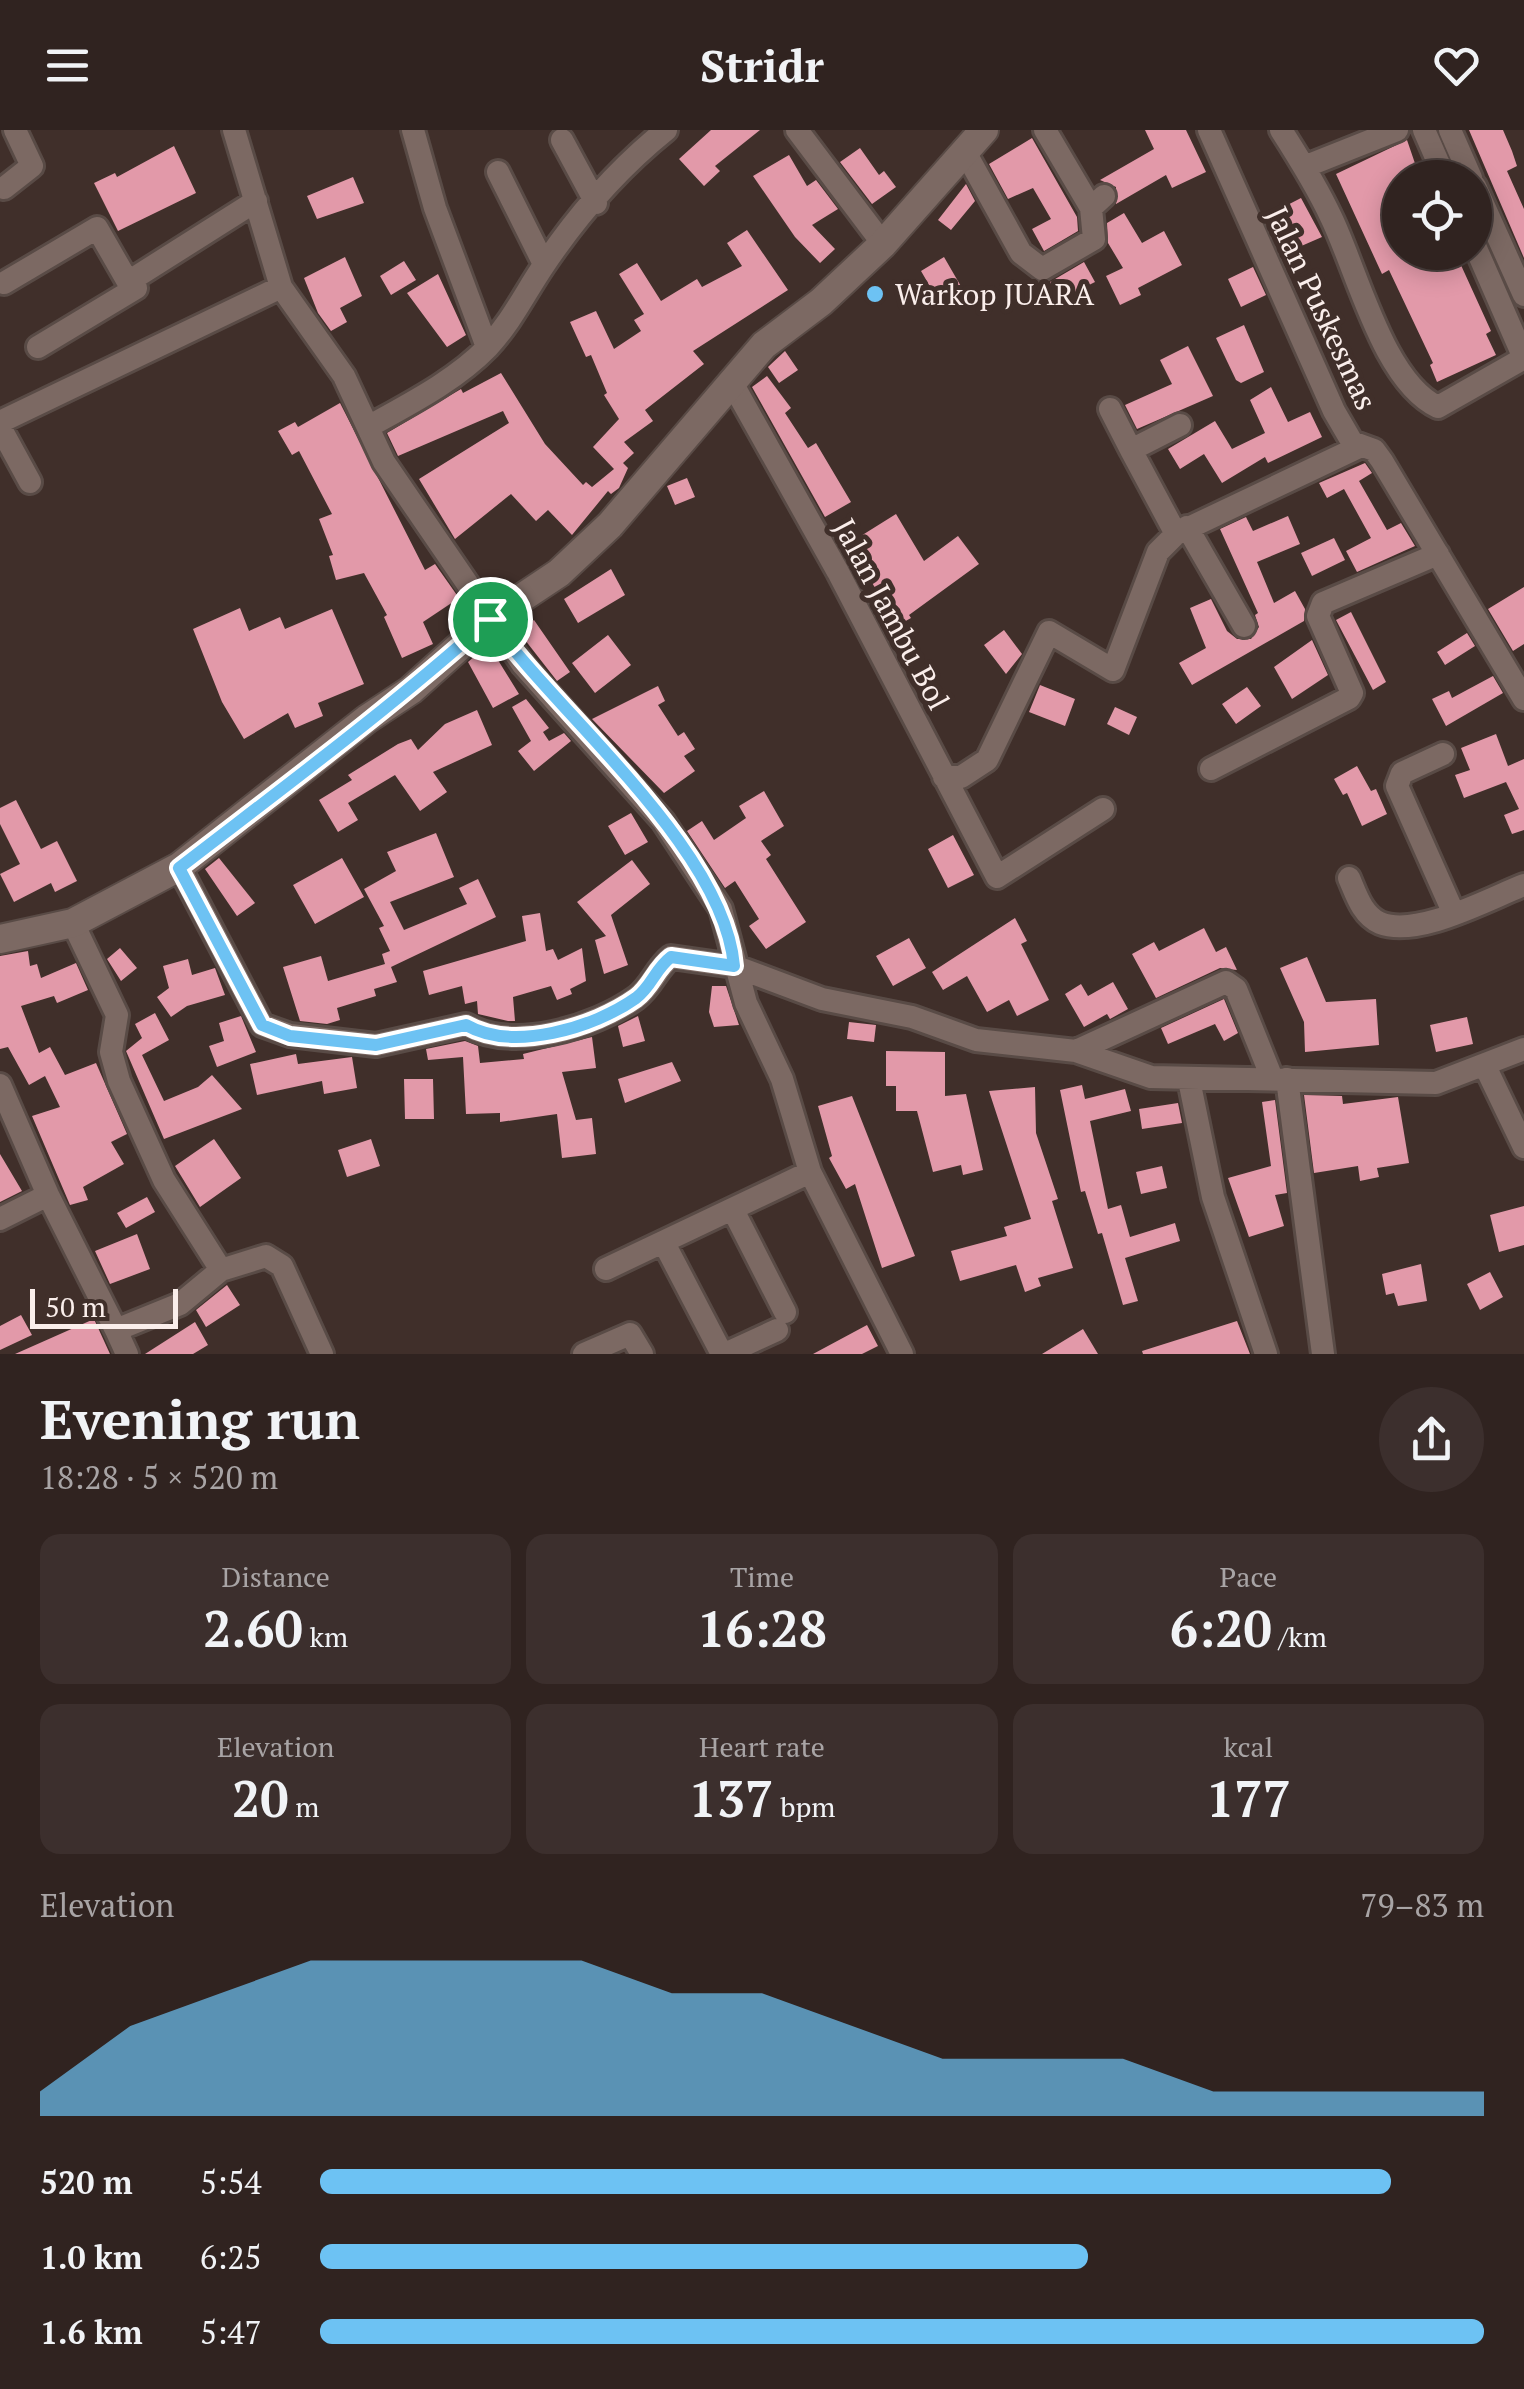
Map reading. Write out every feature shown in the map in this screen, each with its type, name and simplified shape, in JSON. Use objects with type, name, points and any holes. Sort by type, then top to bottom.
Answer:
[{"type":"street","points":[[4,188],[26,175],[32,166],[16,130]]},
{"type":"street","points":[[234,130],[281,287],[344,376],[384,462],[523,666],[664,821],[722,910],[731,936],[734,966],[782,1079],[810,1172],[902,1354]]},
{"type":"street","points":[[413,130],[435,208],[487,347]]},
{"type":"street","points":[[368,426],[417,400],[487,347],[515,315],[544,264],[620,169],[666,130]]},
{"type":"street","points":[[797,130],[882,244]]},
{"type":"street","points":[[0,939],[73,922],[179,868],[367,719],[410,690],[490,619],[559,572],[610,525],[764,344],[822,302],[882,244],[974,140],[1021,253],[1042,268],[1094,239],[1097,202],[1046,130]]},
{"type":"street","name":"Jalan Puskesmas","points":[[1208,130],[1334,411],[1352,442],[1374,450],[1438,554],[1514,656],[1524,699]]},
{"type":"street","points":[[1282,130],[1331,216],[1394,360],[1420,398],[1438,407],[1524,358],[1486,270]]},
{"type":"street","points":[[1304,167],[1397,130]]},
{"type":"street","points":[[1424,130],[1437,160]]},
{"type":"street","points":[[1450,130],[1464,160]]},
{"type":"street","points":[[562,140],[596,203]]},
{"type":"street","points":[[498,172],[544,264]]},
{"type":"street","points":[[128,282],[256,201]]},
{"type":"street","points":[[1492,224],[1524,295]]},
{"type":"street","points":[[4,283],[96,228],[128,282],[136,288],[38,347]]},
{"type":"street","points":[[30,482],[0,425],[281,287]]},
{"type":"street","name":"Jalan Jambu Bol","points":[[732,381],[997,877],[1103,809]]},
{"type":"street","points":[[1110,410],[1131,450],[1244,626]]},
{"type":"street","points":[[1131,450],[1180,425]]},
{"type":"street","points":[[944,777],[961,777],[987,760],[1049,632],[1113,670],[1158,552],[1181,530],[1361,446]]},
{"type":"street","points":[[1212,769],[1349,698],[1352,692],[1346,670],[1318,616],[1323,603],[1438,554]]},
{"type":"street","points":[[1442,754],[1402,773],[1397,786],[1454,914]]},
{"type":"street","points":[[179,868],[262,1025],[290,1036],[376,1045],[466,1025],[483,1035],[530,1035],[588,1024],[634,1000],[671,957],[734,966],[822,999],[912,1017],[976,1040],[1076,1051],[1151,1077],[1436,1083],[1524,1049]]},
{"type":"street","points":[[1349,878],[1362,908],[1378,922],[1398,926],[1454,914],[1524,884]]},
{"type":"street","points":[[73,922],[116,1015],[111,1052],[118,1081],[164,1180],[222,1270]]},
{"type":"street","points":[[1076,1051],[1226,982],[1236,989],[1280,1078],[1323,1354]]},
{"type":"street","points":[[1484,1066],[1524,1147]]},
{"type":"street","points":[[1189,1080],[1213,1197],[1266,1354]]},
{"type":"street","points":[[0,1086],[8,1122],[127,1354]]},
{"type":"street","points":[[606,1269],[810,1172]]},
{"type":"street","points":[[0,1219],[48,1196]]},
{"type":"street","points":[[664,1243],[723,1354],[781,1321],[733,1210]]},
{"type":"street","points":[[116,1330],[180,1304],[222,1270],[266,1256],[282,1266],[322,1354]]},
{"type":"street","points":[[584,1354],[630,1334],[642,1354]]},
{"type":"building","points":[[711,130],[760,130],[715,166],[720,171],[704,186],[679,159]]},
{"type":"building","points":[[1145,130],[1186,130],[1206,172],[1172,188],[1166,175],[1116,204],[1116,187],[1100,180],[1154,149]]},
{"type":"building","points":[[1469,130],[1503,130],[1517,166],[1507,171],[1524,209],[1524,258],[1492,184],[1492,160],[1482,160]]},
{"type":"building","points":[[1032,138],[1077,217],[1078,231],[1044,251],[1032,229],[1051,219],[1033,188],[1008,199],[989,164]]},
{"type":"building","points":[[1407,140],[1414,160],[1382,160],[1382,270],[1389,270],[1382,274],[1336,174]]},
{"type":"building","points":[[174,146],[196,193],[118,231],[94,183],[115,173],[117,177]]},
{"type":"building","points":[[860,148],[879,175],[884,171],[896,187],[872,204],[840,162]]},
{"type":"building","points":[[789,155],[807,186],[816,180],[838,209],[812,225],[835,249],[820,263],[795,237],[753,176]]},
{"type":"building","points":[[353,177],[364,203],[317,219],[307,196]]},
{"type":"building","points":[[966,184],[975,201],[951,230],[938,220]]},
{"type":"building","points":[[1301,198],[1322,237],[1283,254],[1264,217]]},
{"type":"building","points":[[1124,213],[1142,243],[1164,231],[1182,265],[1138,288],[1141,295],[1120,305],[1106,276],[1123,268],[1108,243],[1107,223]]},
{"type":"building","points":[[747,230],[788,290],[693,351],[704,364],[645,410],[653,421],[624,442],[634,453],[623,463],[628,468],[619,488],[611,494],[608,491],[572,535],[548,510],[536,521],[511,494],[455,539],[419,479],[509,423],[503,411],[398,456],[387,433],[461,389],[463,393],[501,373],[545,444],[583,485],[586,482],[592,487],[614,469],[593,447],[619,419],[604,395],[607,393],[591,355],[586,357],[570,322],[596,311],[614,349],[641,331],[634,320],[644,314],[619,274],[637,263],[661,301],[697,279],[702,287],[742,266],[727,243]]},
{"type":"building","points":[[345,257],[362,296],[340,308],[347,322],[331,331],[318,313],[304,278]]},
{"type":"building","points":[[944,257],[966,295],[943,309],[921,271]]},
{"type":"building","points":[[404,261],[416,280],[391,295],[380,276]]},
{"type":"building","points":[[1084,262],[1095,282],[1059,300],[1050,282]]},
{"type":"building","points":[[1253,267],[1266,295],[1241,307],[1228,279]]},
{"type":"building","points":[[1389,270],[1463,270],[1491,331],[1486,334],[1496,355],[1437,382],[1430,365],[1433,363]]},
{"type":"building","points":[[438,274],[466,335],[447,347],[407,293]]},
{"type":"building","points":[[1244,325],[1264,372],[1241,383],[1216,338]]},
{"type":"building","points":[[1188,346],[1213,396],[1137,429],[1125,405],[1172,384],[1160,360]]},
{"type":"building","points":[[785,351],[798,370],[779,383],[768,367]]},
{"type":"building","points":[[767,376],[791,408],[785,413],[808,448],[816,443],[851,502],[825,517],[752,387]]},
{"type":"building","points":[[1271,387],[1288,422],[1310,412],[1322,437],[1268,463],[1265,457],[1222,483],[1204,454],[1180,469],[1168,449],[1215,421],[1232,449],[1265,433],[1250,400]]},
{"type":"building","points":[[340,403],[425,570],[435,564],[459,598],[423,622],[433,644],[402,658],[384,617],[387,615],[364,573],[336,580],[329,556],[333,555],[319,519],[332,514],[299,451],[292,455],[278,431],[295,422],[298,427]]},
{"type":"building","points":[[1365,463],[1372,473],[1359,481],[1387,530],[1401,523],[1415,546],[1357,572],[1346,551],[1371,538],[1344,489],[1327,498],[1319,483]]},
{"type":"building","points":[[687,478],[695,497],[675,505],[667,486]]},
{"type":"building","points":[[896,514],[924,561],[958,536],[979,564],[909,615],[911,618],[886,632],[872,605],[882,599],[848,544]]},
{"type":"building","points":[[1288,516],[1300,544],[1257,562],[1274,603],[1295,591],[1305,609],[1304,621],[1192,685],[1179,663],[1206,648],[1190,608],[1211,599],[1227,631],[1237,639],[1251,639],[1259,627],[1255,615],[1258,613],[1220,529],[1246,517],[1253,531]]},
{"type":"building","points":[[1334,538],[1345,560],[1312,576],[1301,553]]},
{"type":"building","points":[[611,569],[625,595],[578,623],[564,599]]},
{"type":"building","points":[[1524,587],[1524,644],[1513,651],[1488,609]]},
{"type":"building","points":[[240,608],[249,631],[280,617],[285,629],[332,609],[364,684],[318,703],[323,716],[295,728],[288,713],[244,739],[222,702],[193,629]]},
{"type":"building","points":[[1351,612],[1386,682],[1373,690],[1336,620]]},
{"type":"building","points":[[534,620],[570,672],[557,681],[518,631]]},
{"type":"building","points":[[1004,630],[1022,654],[1006,674],[984,645]]},
{"type":"building","points":[[1467,633],[1475,646],[1445,665],[1437,652]]},
{"type":"building","points":[[608,635],[631,665],[595,693],[572,663]]},
{"type":"building","points":[[1312,640],[1328,675],[1292,699],[1274,667]]},
{"type":"building","points":[[488,644],[519,694],[493,708],[468,662]]},
{"type":"building","points":[[1493,676],[1503,693],[1446,726],[1432,699],[1449,691],[1452,698]]},
{"type":"building","points":[[1040,685],[1075,699],[1065,726],[1029,712]]},
{"type":"building","points":[[658,686],[665,701],[658,705],[678,736],[684,732],[695,749],[684,756],[695,771],[664,793],[592,719]]},
{"type":"building","points":[[1247,687],[1261,706],[1236,724],[1222,704]]},
{"type":"building","points":[[526,699],[549,728],[543,732],[549,741],[564,733],[571,741],[534,771],[518,751],[531,741],[512,707]]},
{"type":"building","points":[[1115,707],[1137,717],[1129,735],[1107,724]]},
{"type":"building","points":[[477,710],[492,745],[433,772],[447,792],[420,811],[395,775],[348,803],[358,820],[338,832],[319,800],[352,780],[348,775],[398,744],[411,739],[418,750],[445,724]]},
{"type":"building","points":[[1496,734],[1508,766],[1524,759],[1524,830],[1512,834],[1504,815],[1519,809],[1506,782],[1464,798],[1455,775],[1470,770],[1461,748]]},
{"type":"building","points":[[1357,766],[1371,791],[1376,789],[1387,814],[1362,826],[1347,793],[1343,795],[1334,779]]},
{"type":"building","points":[[764,791],[784,826],[761,841],[771,855],[766,859],[806,922],[766,949],[749,926],[759,919],[735,881],[725,888],[687,831],[702,821],[714,840],[746,818],[739,806]]},
{"type":"building","points":[[16,800],[41,849],[57,841],[77,881],[55,892],[51,883],[14,902],[0,874],[20,864],[0,824],[0,808]]},
{"type":"building","points":[[631,813],[648,842],[625,855],[608,826]]},
{"type":"building","points":[[436,833],[454,877],[390,902],[404,930],[467,904],[459,888],[478,879],[496,917],[391,967],[397,982],[374,989],[376,996],[337,1008],[340,1020],[327,1024],[300,1021],[283,967],[321,956],[328,981],[385,964],[382,954],[390,951],[379,928],[384,926],[364,889],[396,871],[387,852]]},
{"type":"building","points":[[953,835],[974,875],[948,888],[928,849]]},
{"type":"building","points":[[219,858],[255,903],[237,916],[205,869]]},
{"type":"building","points":[[342,858],[364,897],[315,924],[293,885]]},
{"type":"building","points":[[632,860],[650,884],[611,915],[628,965],[604,974],[595,940],[606,936],[577,902]]},
{"type":"building","points":[[540,913],[546,951],[553,949],[558,960],[582,948],[586,981],[570,989],[572,994],[557,1000],[551,986],[513,997],[515,1021],[478,1014],[477,1001],[465,1004],[462,986],[429,995],[423,971],[526,941],[522,916]]},
{"type":"building","points":[[1015,918],[1027,941],[1021,944],[1049,1000],[1017,1016],[1009,1000],[987,1012],[967,976],[943,990],[932,972]]},
{"type":"building","points":[[1204,928],[1216,952],[1226,947],[1237,970],[1220,968],[1156,998],[1132,954],[1154,942],[1159,951]]},
{"type":"building","points":[[909,938],[926,968],[893,986],[876,956]]},
{"type":"building","points":[[120,948],[137,968],[121,981],[107,959]]},
{"type":"building","points":[[28,951],[30,966],[37,964],[41,978],[76,963],[88,990],[57,1003],[54,996],[21,1006],[39,1053],[50,1047],[65,1075],[96,1063],[127,1134],[111,1142],[124,1164],[83,1187],[88,1200],[70,1205],[32,1116],[60,1107],[45,1076],[29,1085],[8,1047],[0,1049],[0,956]]},
{"type":"building","points":[[1307,957],[1326,1002],[1376,999],[1379,1045],[1305,1052],[1304,1022],[1280,968]]},
{"type":"building","points":[[188,959],[192,975],[215,968],[225,995],[187,1006],[171,1017],[157,997],[169,988],[163,966]]},
{"type":"building","points":[[1113,982],[1128,1009],[1110,1019],[1107,1014],[1084,1027],[1065,994],[1081,984],[1088,996]]},
{"type":"building","points":[[712,986],[726,986],[739,1025],[714,1027],[709,1012]]},
{"type":"building","points":[[1224,999],[1238,1033],[1224,1041],[1215,1024],[1168,1044],[1161,1028]]},
{"type":"building","points":[[155,1013],[169,1040],[142,1055],[164,1101],[198,1087],[212,1075],[242,1109],[164,1139],[126,1051],[142,1038],[135,1024]]},
{"type":"building","points":[[241,1016],[256,1052],[217,1067],[209,1046],[224,1041],[219,1023]]},
{"type":"building","points":[[638,1016],[645,1041],[623,1047],[618,1026]]},
{"type":"building","points":[[1467,1017],[1473,1044],[1436,1052],[1430,1025]]},
{"type":"building","points":[[849,1022],[876,1025],[874,1042],[847,1039]]},
{"type":"building","points":[[592,1037],[596,1068],[562,1072],[576,1120],[592,1118],[596,1154],[562,1158],[557,1114],[500,1122],[500,1113],[466,1114],[463,1057],[428,1060],[426,1049],[465,1041],[478,1046],[480,1063],[524,1059],[523,1054]]},
{"type":"building","points":[[886,1051],[945,1052],[945,1096],[966,1094],[983,1170],[963,1175],[961,1165],[933,1172],[917,1111],[896,1111],[896,1086],[886,1086]]},
{"type":"building","points":[[296,1054],[298,1064],[352,1057],[357,1088],[324,1094],[322,1081],[257,1095],[250,1064]]},
{"type":"building","points":[[672,1062],[681,1081],[625,1103],[618,1079]]},
{"type":"building","points":[[404,1079],[433,1079],[434,1119],[405,1119]]},
{"type":"building","points":[[1082,1085],[1085,1099],[1125,1089],[1131,1111],[1090,1121],[1108,1209],[1121,1205],[1130,1237],[1175,1223],[1180,1241],[1125,1258],[1138,1301],[1123,1305],[1102,1233],[1098,1234],[1085,1191],[1081,1192],[1060,1090]]},
{"type":"building","points":[[1035,1087],[1036,1133],[1058,1199],[1052,1201],[1073,1268],[1038,1278],[1041,1286],[1025,1292],[1016,1265],[960,1281],[951,1251],[1007,1236],[1004,1227],[1031,1219],[989,1091]]},
{"type":"building","points":[[1304,1095],[1342,1096],[1343,1104],[1398,1097],[1409,1163],[1377,1168],[1379,1177],[1360,1181],[1358,1166],[1314,1173]]},
{"type":"building","points":[[852,1096],[915,1256],[882,1268],[855,1184],[846,1189],[829,1158],[832,1156],[818,1106]]},
{"type":"building","points":[[1275,1100],[1287,1193],[1275,1195],[1284,1226],[1249,1237],[1228,1178],[1271,1166],[1262,1102]]},
{"type":"building","points":[[1178,1103],[1182,1123],[1142,1129],[1139,1109]]},
{"type":"building","points":[[214,1139],[241,1178],[200,1207],[175,1166]]},
{"type":"building","points":[[371,1139],[380,1166],[347,1177],[338,1150]]},
{"type":"building","points":[[0,1154],[22,1191],[0,1202]]},
{"type":"building","points":[[1162,1166],[1167,1188],[1141,1194],[1136,1172]]},
{"type":"building","points":[[147,1197],[155,1212],[126,1228],[117,1213]]},
{"type":"building","points":[[1524,1206],[1524,1245],[1499,1252],[1490,1215]]},
{"type":"building","points":[[137,1234],[150,1269],[110,1284],[95,1251]]},
{"type":"building","points":[[1421,1264],[1427,1301],[1398,1306],[1394,1293],[1386,1295],[1382,1274]]},
{"type":"building","points":[[1490,1272],[1503,1297],[1480,1310],[1467,1284]]},
{"type":"building","points":[[227,1285],[240,1305],[206,1327],[196,1310]]},
{"type":"building","points":[[21,1315],[32,1335],[0,1350],[0,1326]]},
{"type":"building","points":[[94,1319],[110,1354],[15,1354]]},
{"type":"building","points":[[1237,1321],[1250,1354],[1142,1351]]},
{"type":"building","points":[[195,1322],[208,1345],[193,1354],[145,1354]]},
{"type":"building","points":[[867,1325],[878,1346],[862,1354],[813,1354]]},
{"type":"building","points":[[1083,1329],[1098,1354],[1042,1354]]},
{"type":"place","name":"Warkop JUARA","points":[[875,294]]},
{"type":"route","points":[[490,619],[523,666],[664,821],[722,910],[731,936],[734,966],[671,957],[658,967],[651,985],[634,1000],[588,1024],[530,1035],[483,1035],[466,1025],[376,1045],[290,1036],[262,1025],[179,868],[367,719],[410,690],[490,619]]}]
